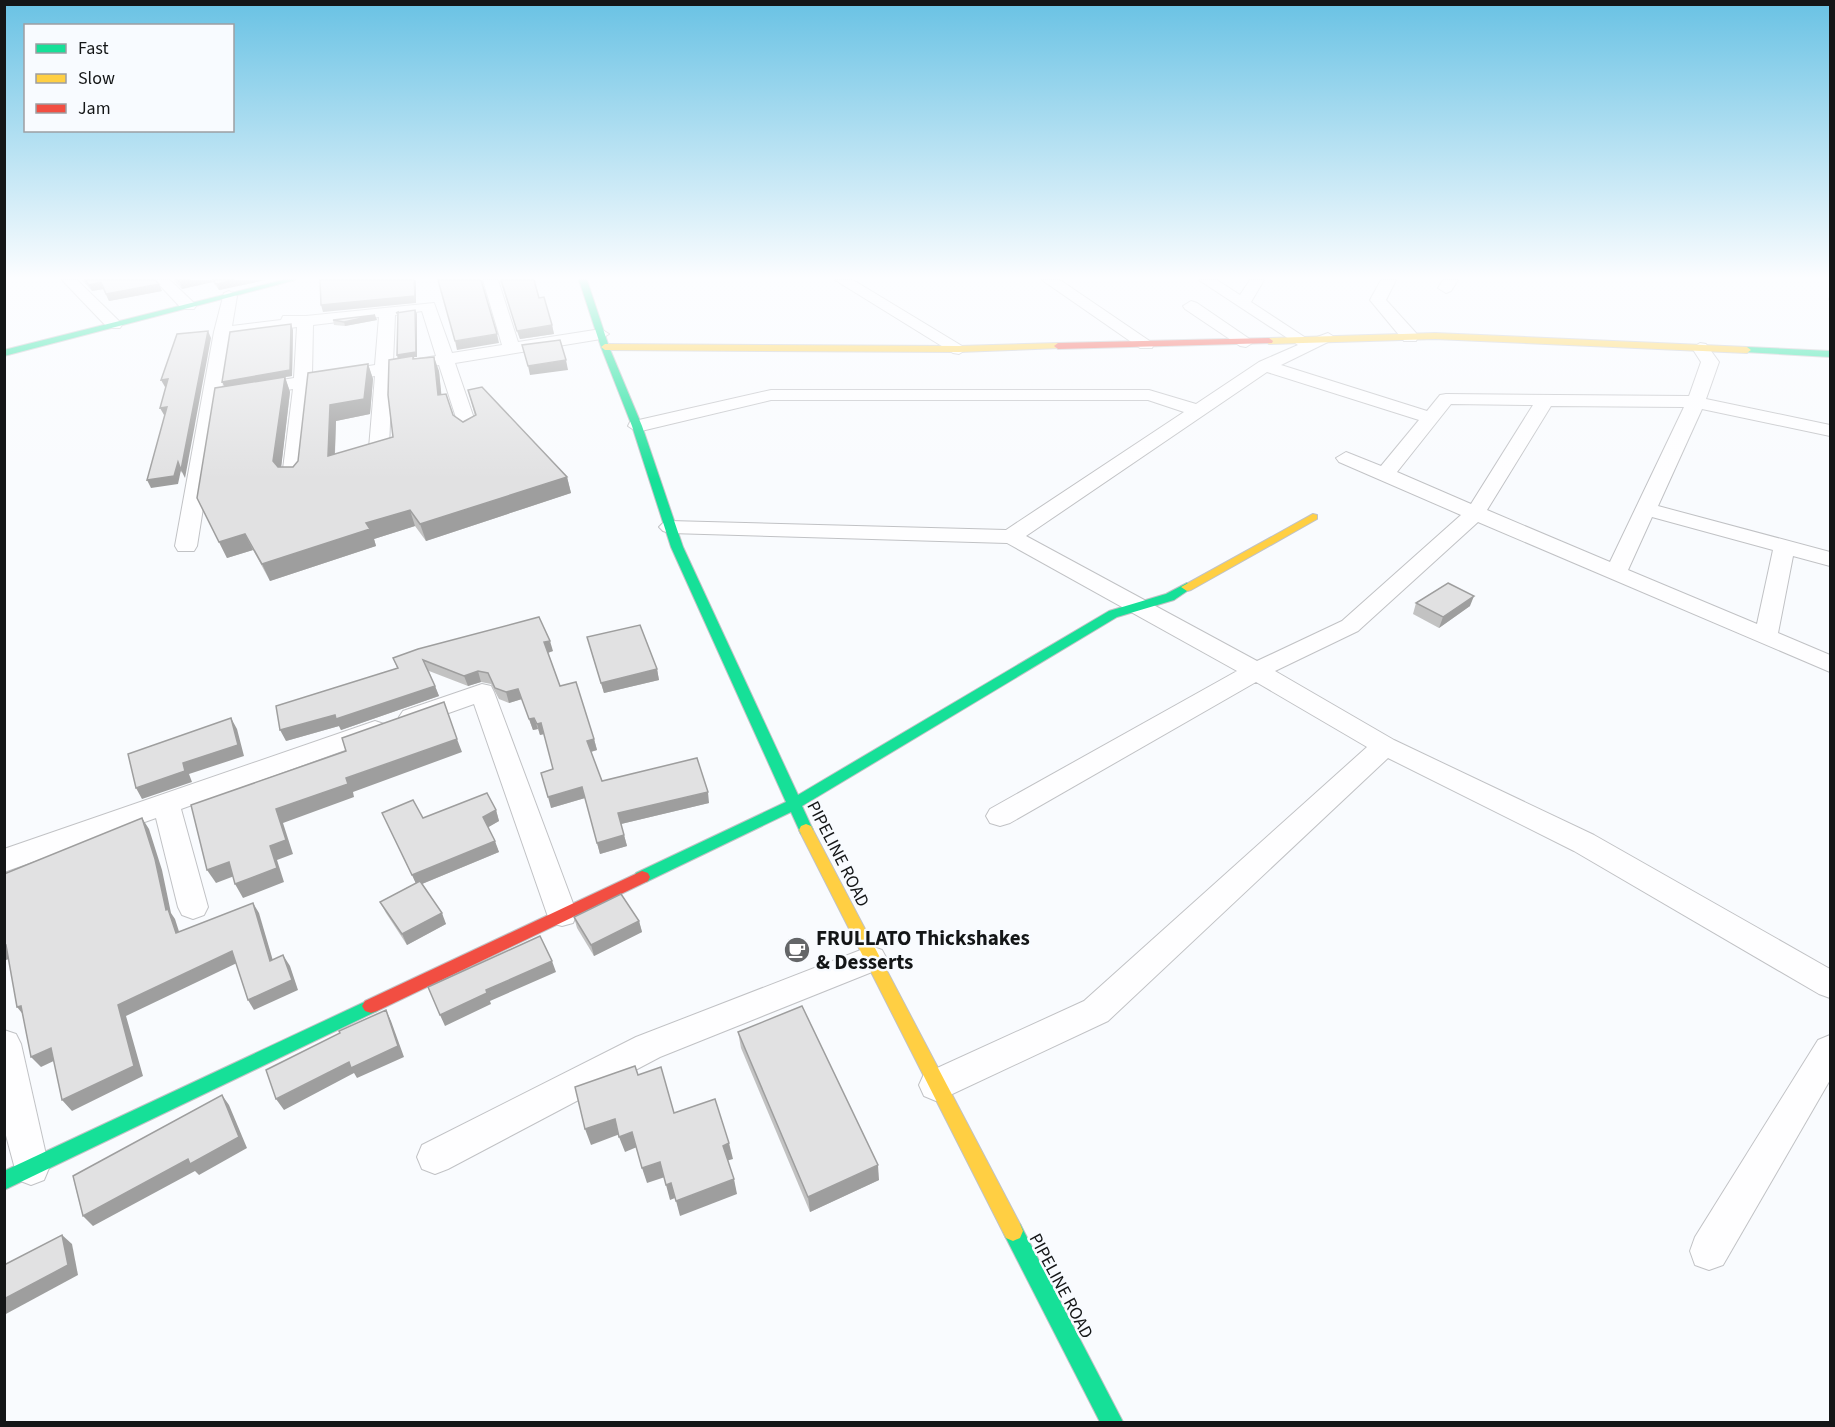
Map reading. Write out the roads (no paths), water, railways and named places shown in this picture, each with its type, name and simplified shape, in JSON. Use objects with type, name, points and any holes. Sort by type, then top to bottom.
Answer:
[{"type":"street","points":[[4,353],[29,347]]},
{"type":"street","points":[[186,546],[220,347]]},
{"type":"street","points":[[292,477],[303,383],[304,347]]},
{"type":"street","points":[[379,448],[385,347]]},
{"type":"street","points":[[441,347],[469,430]]},
{"type":"street","points":[[211,397],[543,347]]},
{"type":"street","name":"PIPELINE ROAD","points":[[606,347],[637,426],[677,547],[793,805],[1112,1422]]},
{"type":"street","points":[[864,347],[959,349],[1049,347]]},
{"type":"street","points":[[955,347],[959,349]]},
{"type":"street","points":[[1011,537],[1265,366],[1309,347]]},
{"type":"street","points":[[1663,347],[1830,354]]},
{"type":"street","points":[[1616,573],[1696,402],[1710,362],[1700,348]]},
{"type":"street","points":[[1265,366],[1431,418]]},
{"type":"street","points":[[637,426],[771,395],[1149,395],[1197,410]]},
{"type":"street","points":[[1384,475],[1446,399],[1696,402],[1830,430]]},
{"type":"street","points":[[1000,816],[1256,671],[1350,626],[1475,513],[1545,400]]},
{"type":"street","points":[[1346,458],[1830,664]]},
{"type":"street","points":[[1645,509],[1830,560]]},
{"type":"street","points":[[4,1044],[18,1175],[793,805],[1113,614],[1170,597],[1313,517]]},
{"type":"street","points":[[670,528],[1011,537],[1256,671],[1385,746],[1584,843],[1830,986]]},
{"type":"street","points":[[1766,636],[1784,547]]},
{"type":"street","points":[[4,861],[482,692],[562,914]]},
{"type":"street","points":[[936,1085],[1095,1011],[1385,746]]},
{"type":"street","points":[[166,804],[193,907]]},
{"type":"street","points":[[435,1157],[648,1047],[871,959]]},
{"type":"street","points":[[1709,1251],[1830,1050]]},
{"type":"place","name":"FRULLATO Thickshakes & Desserts","points":[[797,950]]}]
